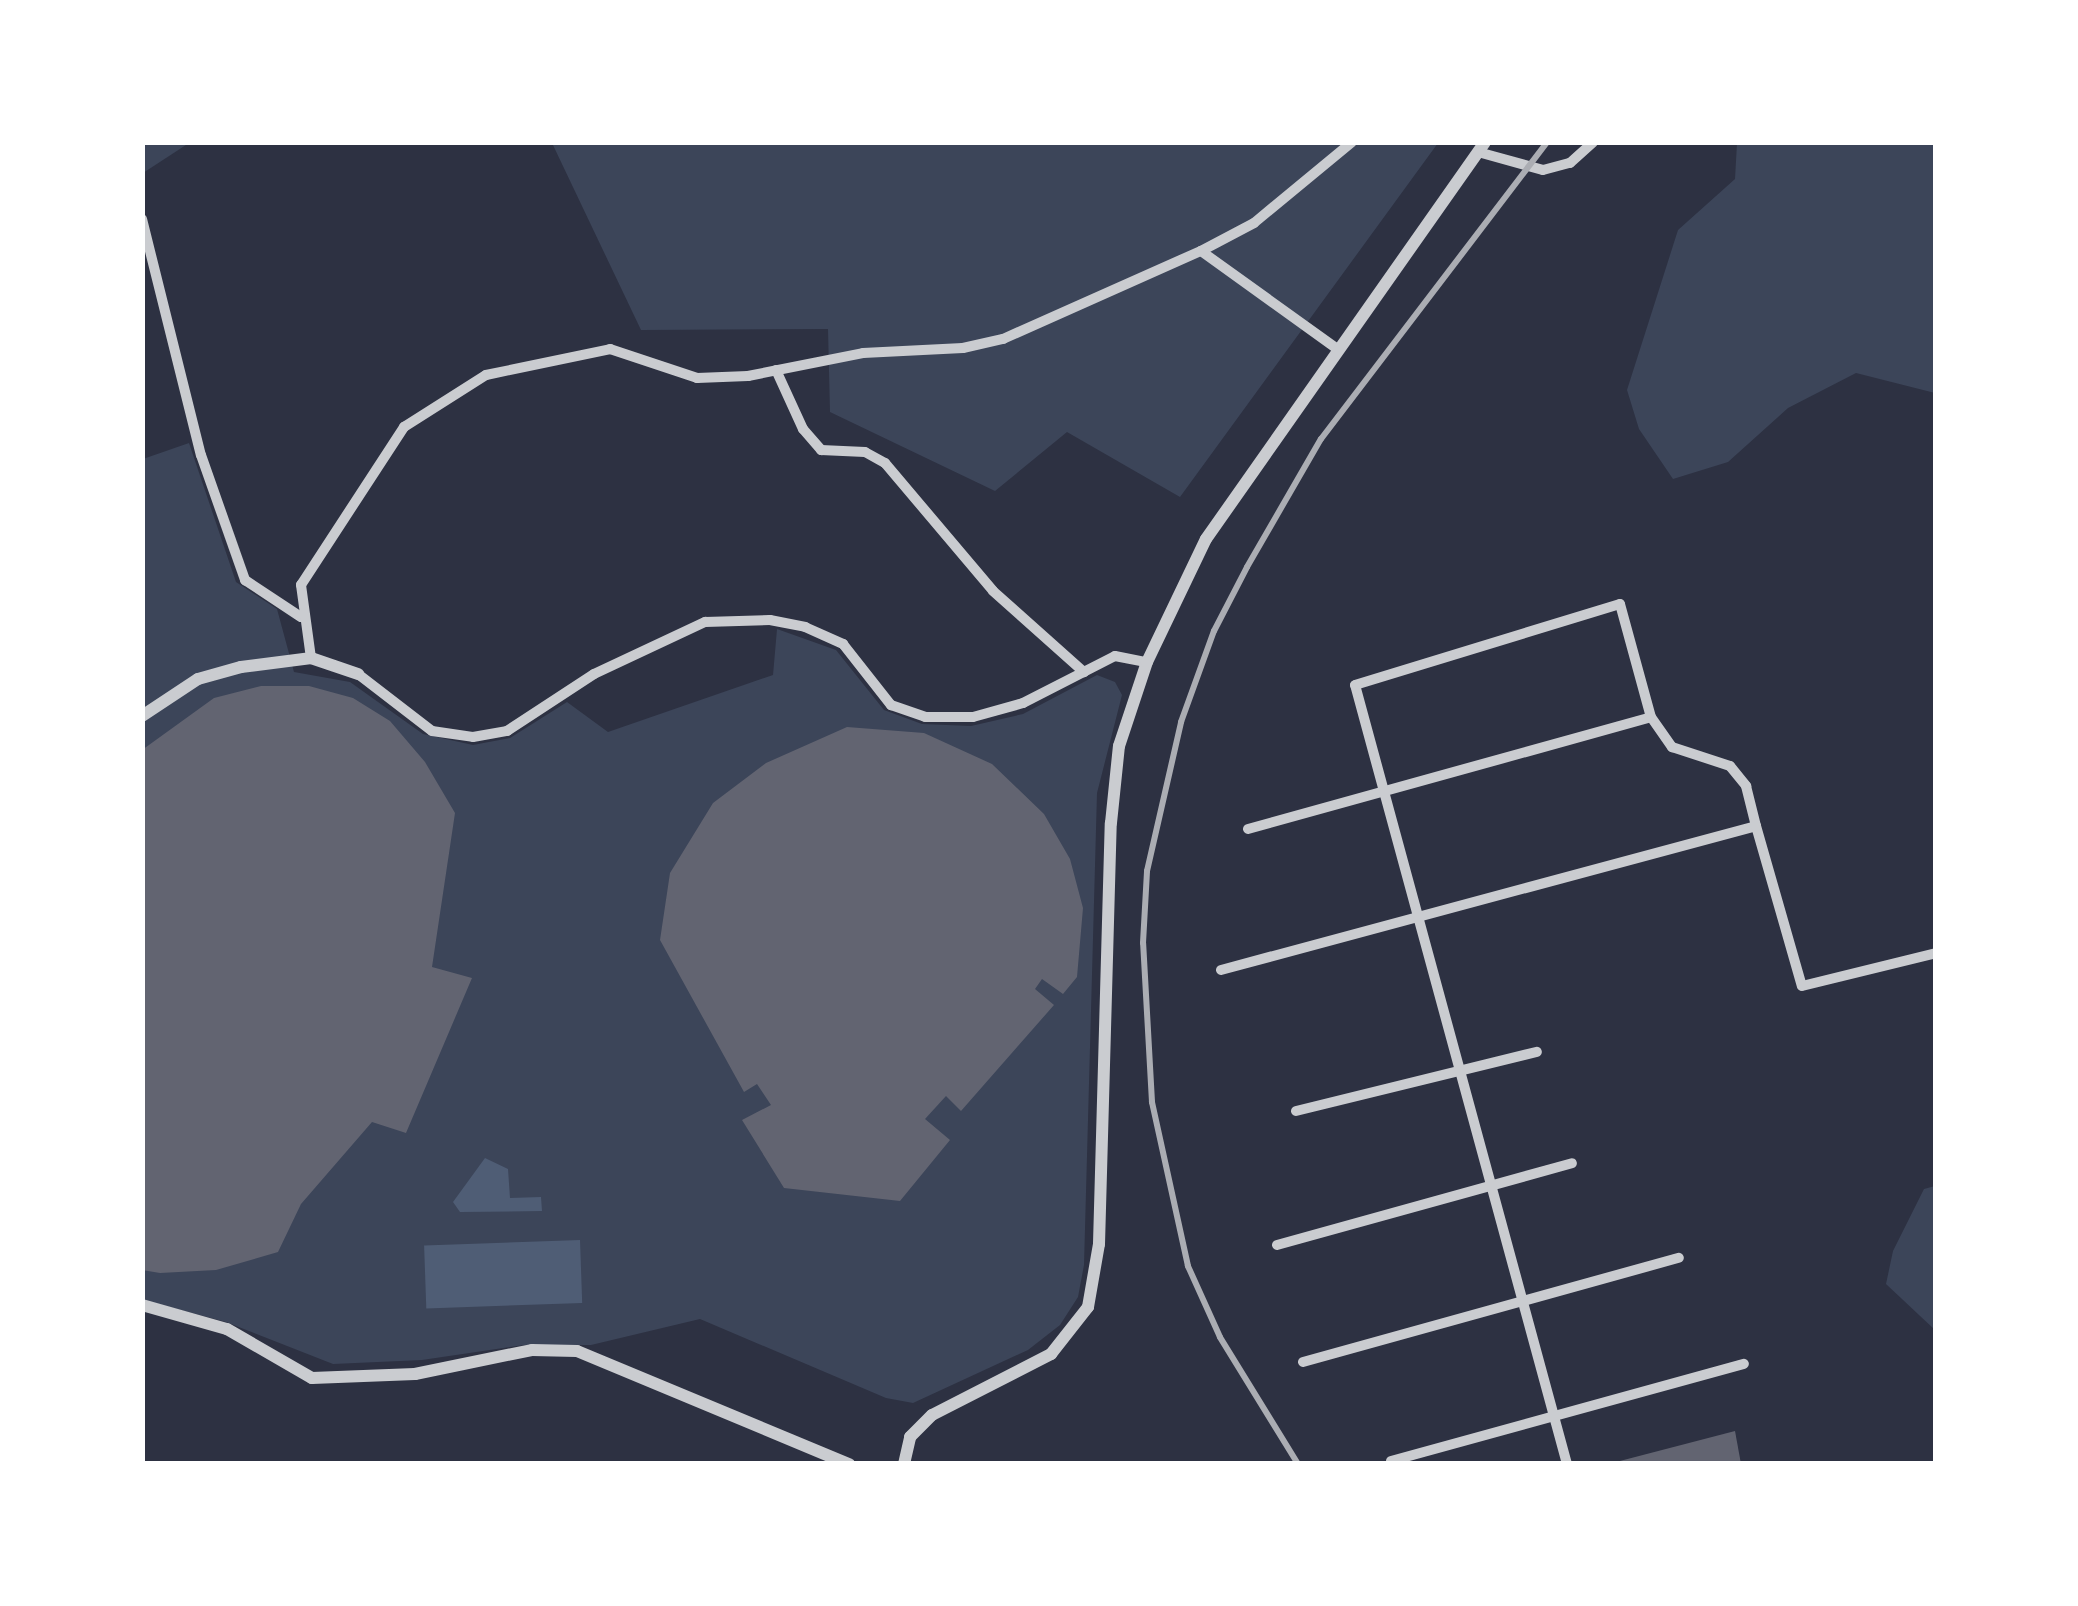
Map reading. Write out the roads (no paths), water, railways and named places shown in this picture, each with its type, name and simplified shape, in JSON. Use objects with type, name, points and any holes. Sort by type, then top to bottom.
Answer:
[{"type":"street","points":[[311,658],[301,617],[301,585],[404,427],[486,375],[610,348],[697,378],[776,370],[863,353],[963,348],[1003,339],[1201,252],[1254,223],[1352,142]]},
{"type":"street","points":[[904,1464],[910,1438],[932,1416],[1051,1354],[1072,1334],[1097,1276],[1111,823],[1120,746],[1147,662],[1206,538],[1481,147],[1543,170],[1570,163],[1594,142]]},
{"type":"street","points":[[142,219],[201,455],[245,580],[301,617]]},
{"type":"street","points":[[1201,252],[1336,348]]},
{"type":"street","points":[[776,370],[803,429],[821,450],[864,452],[885,462],[993,591],[1084,672]]},
{"type":"street","points":[[1567,1464],[1415,920],[1355,686],[1620,604],[1651,717],[1672,748],[1730,766],[1746,786],[1802,986],[1936,953]]},
{"type":"street","points":[[142,716],[198,679],[311,658],[358,674],[432,731],[472,737],[508,731],[594,674],[705,622],[770,620],[805,627],[843,644],[891,704],[925,717],[973,717],[1023,704],[1115,656],[1147,662]]},
{"type":"street","points":[[1248,829],[1651,717]]},
{"type":"street","points":[[1221,970],[1756,826]]},
{"type":"street","points":[[1296,1111],[1537,1052]]},
{"type":"street","points":[[1277,1245],[1572,1163]]},
{"type":"street","points":[[1302,1362],[1679,1258]]},
{"type":"street","points":[[142,1305],[228,1328],[312,1378],[369,1379],[532,1350],[577,1351],[849,1464]]},
{"type":"street","points":[[1391,1461],[1744,1364]]},
{"type":"railway","points":[[1298,1464],[1220,1337],[1188,1266],[1152,1102],[1143,943],[1147,871],[1181,722],[1214,631],[1247,567],[1321,439],[1547,142]]}]
